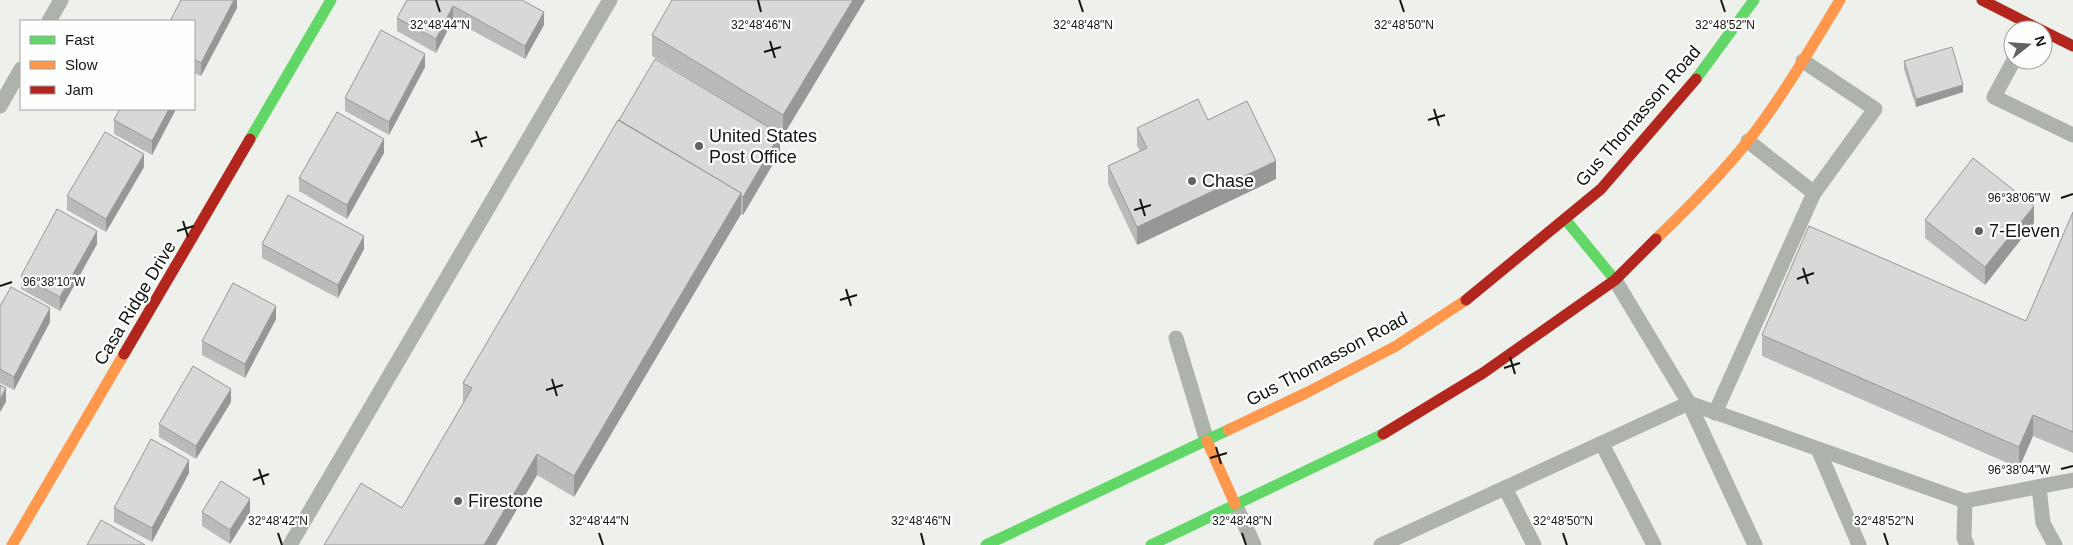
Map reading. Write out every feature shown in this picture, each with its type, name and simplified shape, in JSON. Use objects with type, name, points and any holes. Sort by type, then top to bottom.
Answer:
[{"type":"main road","name":"Casa Ridge Drive","points":[[12,545],[331,0]]},
{"type":"main road","name":"Gus Thomasson Road","points":[[986,545],[1308,392],[1396,346],[1474,294],[1601,189],[1663,120],[1715,56],[1754,0]]},
{"type":"main road","points":[[1151,545],[1380,436],[1483,373],[1615,280],[1691,205],[1748,141],[1804,61],[1840,0]]},
{"type":"main road","points":[[1982,0],[2019,20]]},
{"type":"main road","points":[[2053,37],[2073,46]]},
{"type":"main road","points":[[1565,219],[1615,280]]},
{"type":"main road","points":[[1207,441],[1235,504]]},
{"type":"lane","points":[[50,20],[61,0]]},
{"type":"lane","points":[[290,545],[610,0]]},
{"type":"lane","points":[[1715,413],[1814,194],[1876,109],[1804,61]]},
{"type":"lane","points":[[2009,70],[1994,97],[2073,135]]},
{"type":"lane","points":[[0,106],[20,71]]},
{"type":"lane","points":[[1748,141],[1814,194]]},
{"type":"lane","points":[[1615,280],[1689,404],[1755,545]]},
{"type":"lane","points":[[1176,338],[1207,441]]},
{"type":"lane","points":[[1381,545],[1689,404],[1965,501],[2073,480]]},
{"type":"lane","points":[[1602,444],[1654,545]]},
{"type":"lane","points":[[1818,450],[1859,545]]},
{"type":"lane","points":[[2039,486],[2043,523],[2055,545]]},
{"type":"lane","points":[[1505,488],[1534,545]]},
{"type":"lane","points":[[1965,501],[1964,538],[1967,545]]},
{"type":"lane","points":[[1235,504],[1254,545]]},
{"type":"building","points":[[181,0],[234,0],[201,63],[195,60],[195,20],[171,20]]},
{"type":"building","points":[[407,0],[522,0],[544,12],[525,46],[453,6],[436,39],[397,18]]},
{"type":"building","points":[[672,0],[853,0],[783,115],[652,35]]},
{"type":"building","points":[[381,30],[425,54],[389,122],[345,98]]},
{"type":"building","points":[[1952,47],[1963,85],[1916,99],[1904,61]]},
{"type":"building","name":"United States Post Office","points":[[655,59],[780,134],[743,197],[741,193],[619,120]]},
{"type":"building","name":"Chase","points":[[1198,99],[1208,120],[1247,101],[1276,161],[1137,227],[1108,166],[1147,148],[1137,128]]},
{"type":"building","points":[[119,110],[168,110],[152,141],[114,120]]},
{"type":"building","points":[[337,112],[384,139],[347,205],[299,178]]},
{"type":"building","points":[[618,120],[741,193],[574,476],[537,454],[484,545],[324,545],[361,483],[402,508],[472,388],[463,383]]},
{"type":"building","points":[[105,132],[144,154],[106,219],[67,196]]},
{"type":"building","name":"7-Eleven","points":[[1973,158],[2034,206],[1985,267],[1925,220]]},
{"type":"building","points":[[288,195],[364,236],[338,285],[262,244]]},
{"type":"building","points":[[57,209],[97,231],[60,297],[21,276]]},
{"type":"building","points":[[2073,212],[2073,432],[2033,415],[2019,447],[1762,335],[1809,226],[2026,321]]},
{"type":"building","points":[[233,283],[276,306],[245,364],[202,341]]},
{"type":"building","points":[[11,287],[50,308],[14,377],[0,369],[0,306]]},
{"type":"building","points":[[193,366],[231,389],[196,446],[159,424]]},
{"type":"building","points":[[0,385],[6,388],[0,399]]},
{"type":"building","points":[[151,439],[189,460],[152,528],[114,508]]},
{"type":"building","points":[[221,481],[250,499],[230,530],[202,512]]},
{"type":"building","points":[[101,520],[145,545],[87,545]]},
{"type":"traffic: fast","points":[[250,139],[331,0]]},
{"type":"traffic: fast","points":[[1696,79],[1754,0]]},
{"type":"traffic: fast","points":[[1565,219],[1615,280]]},
{"type":"traffic: fast","points":[[986,545],[1228,430]]},
{"type":"traffic: fast","points":[[1151,545],[1383,434]]},
{"type":"traffic: slow","points":[[1656,239],[1704,192],[1748,141],[1784,90],[1840,0]]},
{"type":"traffic: slow","points":[[1228,430],[1308,392],[1396,346],[1466,300]]},
{"type":"traffic: slow","points":[[12,545],[124,354]]},
{"type":"traffic: slow","points":[[1207,441],[1235,504]]},
{"type":"traffic: jam","points":[[1982,0],[2021,20]]},
{"type":"traffic: jam","points":[[2053,36],[2073,46]]},
{"type":"traffic: jam","points":[[1466,300],[1601,189],[1696,79]]},
{"type":"traffic: jam","points":[[124,354],[250,139]]},
{"type":"traffic: jam","points":[[1383,434],[1483,373],[1615,280],[1656,239]]},
{"type":"place","name":"United States Post Office","points":[[699,146]]},
{"type":"place","name":"Chase","points":[[1192,181]]},
{"type":"place","name":"7-Eleven","points":[[1979,231]]},
{"type":"place","name":"Firestone","points":[[458,501]]}]
